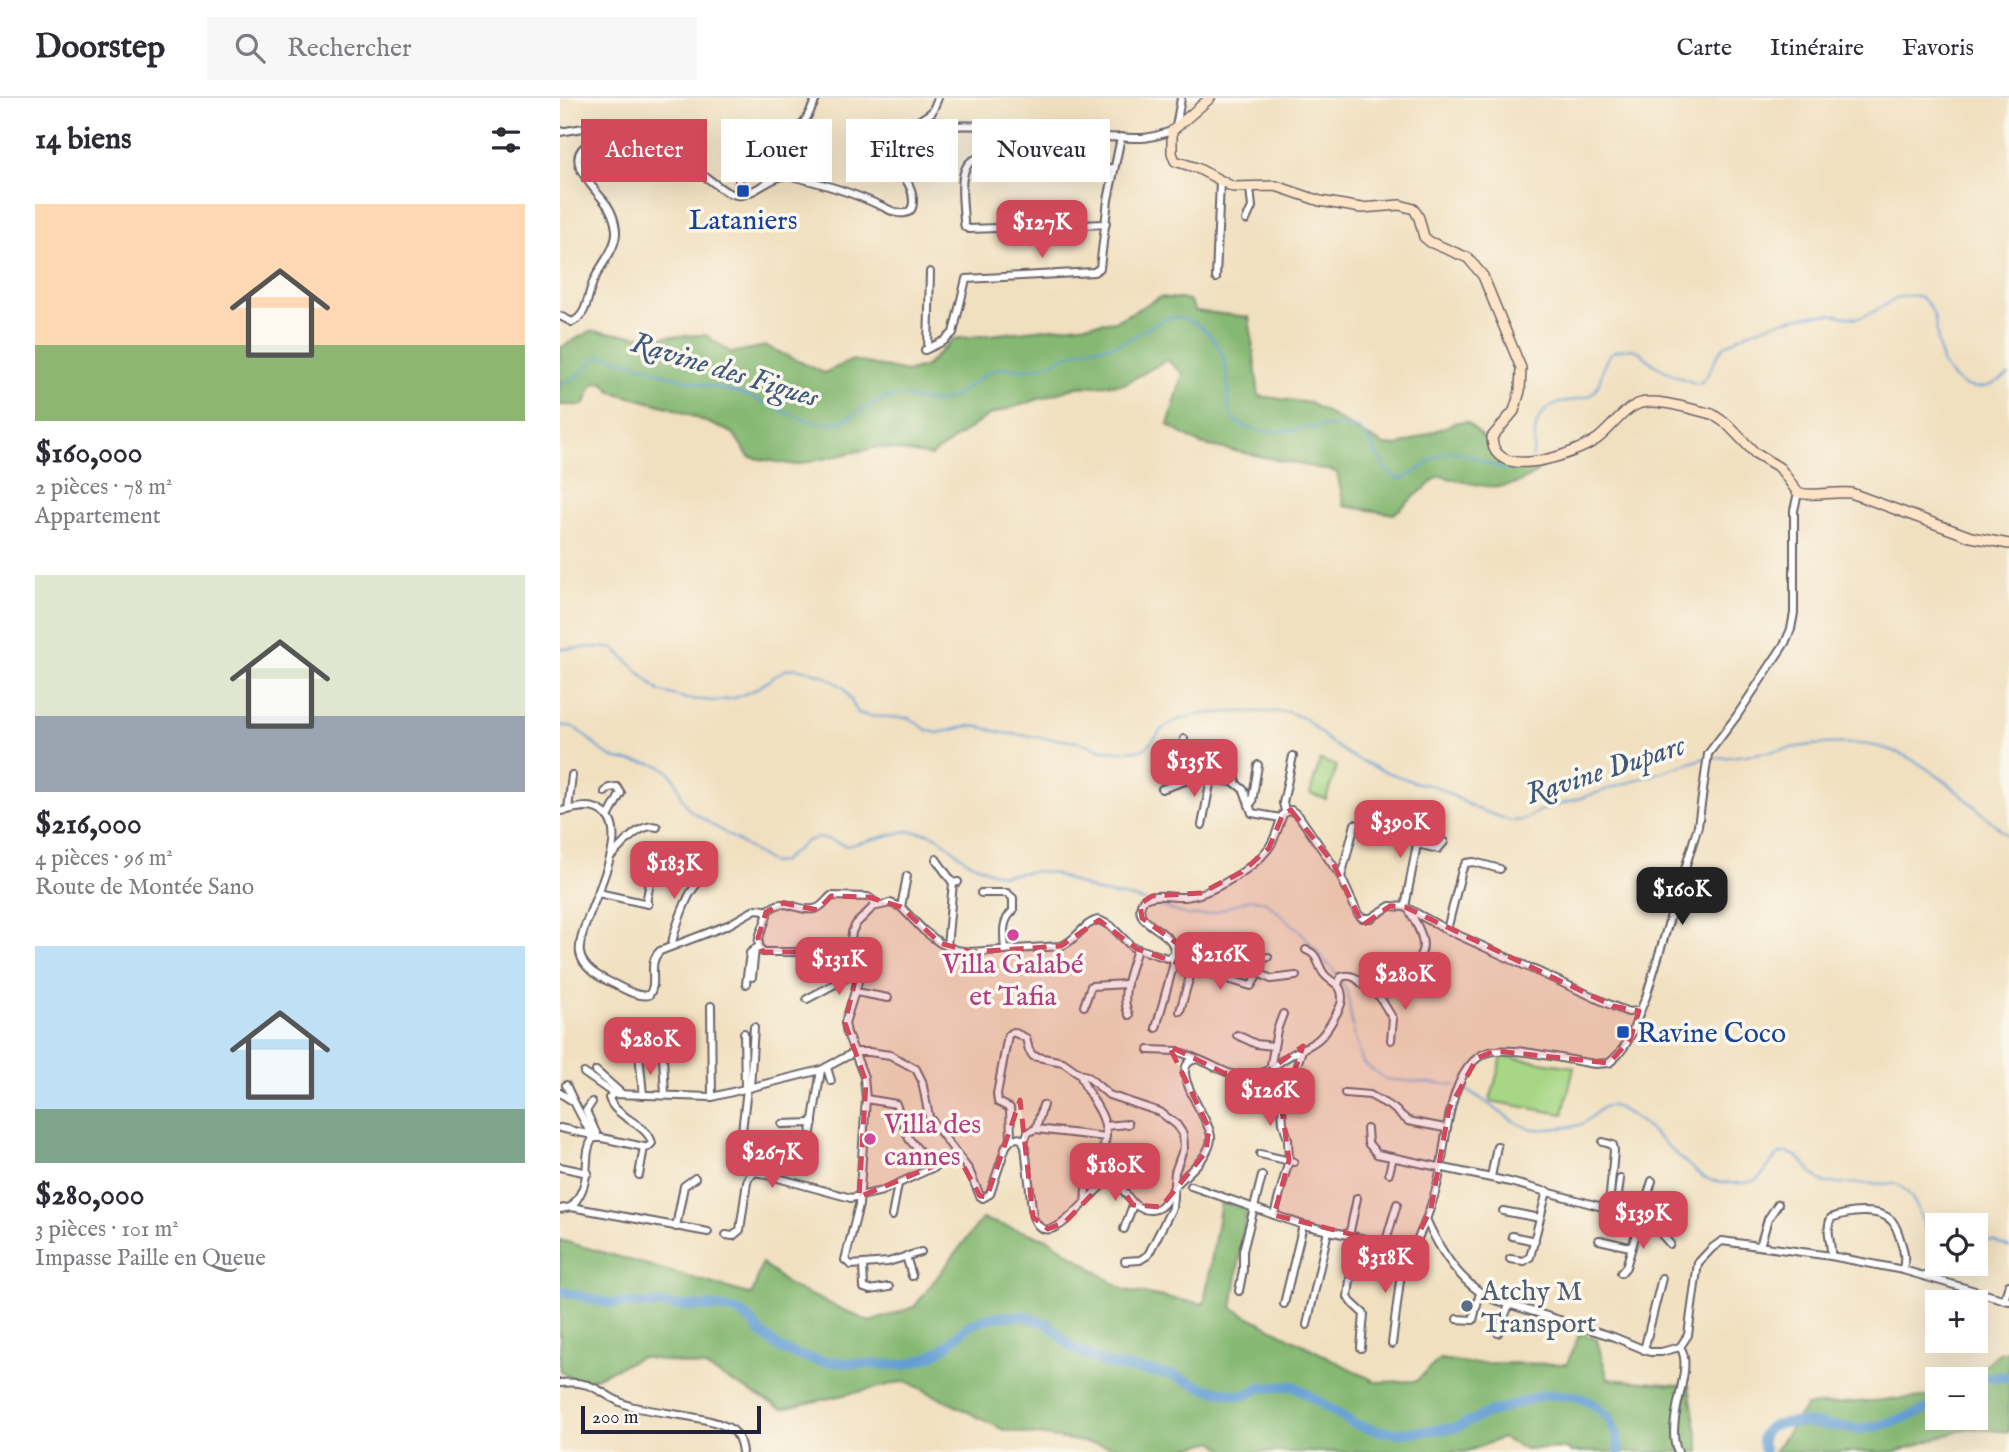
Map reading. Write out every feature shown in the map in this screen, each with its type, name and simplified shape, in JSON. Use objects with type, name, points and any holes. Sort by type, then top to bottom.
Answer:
[{"type":"street","points":[[806,119],[817,98]]},
{"type":"street","points":[[921,119],[932,112],[938,98]]},
{"type":"street","points":[[1181,98],[1174,129],[1174,159],[1233,187],[1276,186],[1308,198],[1362,208],[1394,205],[1410,208],[1417,213],[1424,237],[1468,258],[1489,288],[1521,368],[1520,391],[1514,411],[1494,432],[1492,442],[1499,455],[1518,463],[1536,462],[1588,444],[1628,410],[1644,402],[1654,402],[1721,418],[1750,448],[1780,468],[1798,493],[1807,495],[1851,492],[1970,537],[2009,544]]},
{"type":"street","points":[[958,125],[1151,138],[1174,129],[1210,98]]},
{"type":"street","points":[[560,132],[581,128]]},
{"type":"street","points":[[930,272],[926,349],[944,341],[953,333],[966,279],[1098,271],[1102,263],[1114,168],[1121,137]]},
{"type":"street","points":[[581,151],[578,160],[581,174]]},
{"type":"street","points":[[1106,224],[970,229],[964,223],[963,176],[970,161],[976,159],[1067,169],[1114,168]]},
{"type":"street","points":[[707,179],[737,195],[747,194],[776,177],[787,175],[869,201],[897,213],[906,213],[913,203],[907,182]]},
{"type":"street","points":[[1216,278],[1220,181]]},
{"type":"street","points":[[560,316],[572,322],[582,314],[595,276],[615,242],[612,214],[587,182]]},
{"type":"street","points":[[737,195],[739,182]]},
{"type":"street","points":[[1247,220],[1252,207],[1250,187]]},
{"type":"street","points":[[1191,1186],[1303,1225],[1411,1249],[1431,1209],[1441,1166],[1449,1109],[1461,1082],[1477,1058],[1495,1051],[1595,1064],[1609,1063],[1624,1050],[1646,997],[1698,827],[1708,754],[1761,680],[1791,629],[1794,613],[1794,510],[1798,493]]},
{"type":"street","points":[[1184,739],[1182,762],[1187,779]]},
{"type":"street","points":[[1217,748],[1231,756],[1234,761],[1236,783]]},
{"type":"street","points":[[1156,1028],[1175,950],[1172,941],[1145,921],[1139,911],[1143,900],[1152,896],[1192,896],[1226,882],[1269,848],[1283,815],[1293,756]]},
{"type":"street","points":[[1249,805],[1252,802],[1258,765]]},
{"type":"street","points":[[569,810],[572,775]]},
{"type":"street","points":[[1162,789],[1187,779],[1236,783],[1244,790],[1252,813],[1283,815],[1291,810],[1299,816],[1341,877],[1362,918],[1371,918],[1390,906],[1407,909],[1613,1006],[1628,1012],[1639,1011]]},
{"type":"street","points":[[1202,825],[1211,779]]},
{"type":"street","points":[[606,792],[617,787],[621,793],[608,817],[613,838],[611,856],[580,949],[587,967],[597,975],[641,996],[648,996],[653,988],[655,956],[664,948],[728,925],[756,909],[763,909],[767,919],[758,938],[752,976]]},
{"type":"street","points":[[560,811],[593,808],[608,817]]},
{"type":"street","points":[[1378,994],[1392,988],[1419,961],[1423,952],[1423,938],[1407,909],[1422,818]]},
{"type":"street","points":[[1341,877],[1355,824]]},
{"type":"street","points":[[611,856],[644,827],[657,827]]},
{"type":"street","points":[[1417,844],[1438,849],[1444,842]]},
{"type":"street","points":[[672,946],[674,931],[690,894],[706,874],[706,857]]},
{"type":"street","points":[[936,859],[956,882],[947,946]]},
{"type":"street","points":[[1447,930],[1463,866],[1474,862],[1500,869]]},
{"type":"street","points":[[901,907],[907,876]]},
{"type":"street","points":[[598,893],[647,903],[650,882]]},
{"type":"street","points":[[981,893],[1007,894],[1013,898],[1013,911],[1004,923],[1004,950]]},
{"type":"street","points":[[766,912],[783,903],[808,909],[818,908],[831,896],[868,897],[878,905]]},
{"type":"street","points":[[921,1252],[888,1262],[851,1265],[845,1260],[859,1197],[866,1100],[864,1077],[845,1023],[856,992],[859,971],[856,961],[858,954],[851,941],[853,928],[878,905],[890,903],[901,907],[923,930],[947,946],[971,952],[1052,948],[1074,940],[1088,924],[1099,920],[1111,926],[1122,939],[1137,949],[1251,986],[1259,973],[1261,960],[1268,957]]},
{"type":"street","points":[[757,948],[766,953],[816,951],[837,955],[849,962],[856,961]]},
{"type":"street","points":[[746,984],[750,953],[757,948]]},
{"type":"street","points":[[1129,1015],[1124,1000],[1137,949]]},
{"type":"street","points":[[1149,1050],[1177,1051],[1231,1075],[1250,1076],[1269,1070],[1322,1038],[1340,1007],[1342,998],[1338,984],[1323,973],[1315,956],[1306,950]]},
{"type":"street","points":[[1226,979],[1236,961]]},
{"type":"street","points":[[1180,1011],[1192,969]]},
{"type":"street","points":[[807,999],[859,971]]},
{"type":"street","points":[[1259,973],[1271,979],[1296,976]]},
{"type":"street","points":[[1338,984],[1345,975],[1356,977],[1378,994],[1392,1019],[1391,1040]]},
{"type":"street","points":[[1084,1006],[1091,986],[1127,984]]},
{"type":"street","points":[[856,992],[888,998]]},
{"type":"street","points":[[711,1006],[712,1097]]},
{"type":"street","points":[[1269,1070],[1283,1014]]},
{"type":"street","points":[[741,1139],[754,1027]]},
{"type":"street","points":[[744,1033],[747,1089]]},
{"type":"street","points":[[1011,1140],[1010,1108],[998,1102],[996,1094],[1011,1033],[1026,1038],[1033,1056],[1062,1062],[1087,1076],[1109,1095],[1153,1109],[1177,1125],[1185,1142],[1175,1172],[1172,1209],[1149,1255],[1140,1260],[1125,1261]]},
{"type":"street","points":[[1237,1035],[1256,1044],[1273,1046]]},
{"type":"street","points":[[632,1038],[638,1042],[643,1095]]},
{"type":"street","points":[[1274,1215],[1292,1161],[1282,1113],[1302,1050]]},
{"type":"street","points":[[560,1128],[644,1147],[650,1146],[652,1139],[613,1107],[609,1098],[618,1094],[712,1097],[824,1069],[855,1052],[869,1052],[890,1055],[916,1069],[922,1081],[929,1117],[972,1176],[979,1196],[987,1197],[1006,1146],[1011,1140],[1019,1138],[1024,1142]]},
{"type":"street","points":[[663,1057],[665,1096]]},
{"type":"street","points":[[1106,1137],[1036,1129],[1028,1132],[1024,1142],[1032,1217],[1038,1225],[1048,1229],[1060,1226],[1105,1181],[1112,1180],[1119,1184],[1133,1205],[1156,1210],[1164,1204],[1175,1186],[1206,1152],[1211,1140],[1209,1128],[1184,1076],[1188,1064],[1197,1059]]},
{"type":"street","points":[[824,1069],[831,1081]]},
{"type":"street","points":[[810,1138],[824,1069]]},
{"type":"street","points":[[596,1072],[618,1094]]},
{"type":"street","points":[[584,1073],[618,1094]]},
{"type":"street","points":[[1080,1074],[1097,1104],[1106,1137],[1086,1182],[1086,1201]]},
{"type":"street","points":[[566,1084],[594,1137]]},
{"type":"street","points":[[560,1093],[574,1102]]},
{"type":"street","points":[[1345,1093],[1370,1095],[1408,1121],[1445,1128]]},
{"type":"street","points":[[866,1100],[896,1104],[909,1139],[934,1168]]},
{"type":"street","points":[[571,1207],[583,1191],[588,1173],[590,1145],[594,1137],[586,1111],[592,1102]]},
{"type":"street","points":[[1036,1129],[1043,1105]]},
{"type":"street","points":[[782,1124],[813,1123]]},
{"type":"street","points":[[1105,1126],[1128,1124]]},
{"type":"street","points":[[1367,1129],[1367,1139],[1371,1149],[1377,1154],[1491,1177],[1651,1220],[1670,1244]]},
{"type":"street","points":[[1603,1142],[1613,1145],[1614,1151],[1610,1195],[1604,1208]]},
{"type":"street","points":[[1491,1177],[1497,1146]]},
{"type":"street","points":[[639,1175],[644,1147]]},
{"type":"street","points":[[1260,1154],[1292,1161]]},
{"type":"street","points":[[726,1236],[733,1236],[740,1230],[747,1182],[755,1172],[844,1198],[859,1197],[898,1184],[958,1156]]},
{"type":"street","points":[[1389,1173],[1393,1157]]},
{"type":"street","points":[[560,1167],[588,1173]]},
{"type":"street","points":[[1239,1291],[1244,1266],[1243,1251],[1262,1176]]},
{"type":"street","points":[[676,1227],[685,1177]]},
{"type":"street","points":[[684,1186],[695,1178]]},
{"type":"street","points":[[1616,1212],[1620,1179]]},
{"type":"street","points":[[1621,1273],[1626,1267],[1652,1181]]},
{"type":"street","points":[[892,1216],[898,1184]]},
{"type":"street","points":[[1510,1259],[1528,1260],[1547,1191]]},
{"type":"street","points":[[1357,1198],[1348,1297],[1364,1314],[1361,1348]]},
{"type":"street","points":[[1385,1244],[1397,1204]]},
{"type":"street","points":[[1760,1246],[1768,1219],[1778,1204]]},
{"type":"street","points":[[1124,1228],[1133,1205]]},
{"type":"street","points":[[560,1209],[571,1207],[708,1232]]},
{"type":"street","points":[[1503,1211],[1540,1218]]},
{"type":"street","points":[[1831,1256],[1832,1242],[1828,1228],[1831,1218],[1848,1213],[1879,1215],[1890,1219],[1896,1227],[1905,1256],[1903,1270]]},
{"type":"street","points":[[1426,1219],[1442,1252],[1480,1293],[1509,1305],[1614,1337],[1644,1350],[1661,1352],[1680,1347],[1688,1335],[1701,1258],[1722,1241],[1831,1256],[1903,1270],[2007,1300],[2009,1285]]},
{"type":"street","points":[[1284,1304],[1303,1225]]},
{"type":"street","points":[[1307,1325],[1328,1231]]},
{"type":"street","points":[[1512,1236],[1535,1241]]},
{"type":"street","points":[[1599,1240],[1630,1248]]},
{"type":"street","points":[[1392,1344],[1404,1249]]},
{"type":"street","points":[[906,1256],[912,1276]]},
{"type":"street","points":[[863,1264],[864,1288],[870,1290],[889,1287]]},
{"type":"street","points":[[1644,1350],[1662,1278]]},
{"type":"street","points":[[1457,1320],[1473,1320],[1480,1293]]},
{"type":"street","points":[[1498,1333],[1509,1305]]},
{"type":"street","points":[[1678,1452],[1674,1444],[1673,1428],[1685,1359],[1680,1347]]},
{"type":"street","points":[[560,1383],[583,1383],[600,1388],[631,1406],[673,1413],[729,1428],[738,1436],[742,1452]]},
{"type":"highlighted area","points":[[1291,810],[1333,863],[1363,925],[1390,906],[1405,907],[1613,1006],[1639,1011],[1630,1040],[1609,1063],[1495,1051],[1477,1058],[1449,1109],[1431,1209],[1411,1249],[1274,1215],[1289,1160],[1282,1110],[1303,1046],[1269,1070],[1250,1076],[1224,1073],[1169,1046],[1209,1128],[1206,1152],[1161,1207],[1133,1205],[1112,1174],[1065,1222],[1048,1229],[1033,1217],[1020,1100],[987,1197],[980,1196],[958,1156],[859,1197],[866,1082],[845,1023],[859,964],[816,952],[763,952],[758,938],[766,912],[783,903],[818,910],[831,896],[868,897],[901,907],[940,943],[971,952],[1061,946],[1099,920],[1137,949],[1204,972],[1207,965],[1142,918],[1140,904],[1152,896],[1201,893],[1242,872],[1269,848],[1283,814]]},
{"type":"green space","points":[[1160,297],[1189,300],[1196,311],[1249,317],[1259,396],[1310,403],[1384,445],[1398,446],[1457,422],[1467,422],[1486,440],[1500,460],[1536,467],[1538,471],[1502,487],[1478,485],[1439,476],[1394,514],[1344,506],[1337,472],[1200,444],[1168,425],[1183,374],[1167,360],[1124,384],[1077,387],[989,415],[931,456],[878,447],[795,465],[749,457],[733,433],[672,408],[612,392],[603,382],[593,384],[584,405],[560,405],[560,348],[590,331],[650,337],[706,335],[731,353],[766,346],[824,373],[853,360],[906,372],[926,366],[953,339],[1116,321]]},
{"type":"green space","points":[[1320,760],[1337,766],[1326,799],[1310,794]]},
{"type":"green space","points":[[1502,1056],[1574,1067],[1563,1114],[1490,1101]]},
{"type":"green space","points":[[1221,1202],[1247,1209],[1232,1308],[1376,1382],[1416,1381],[1440,1359],[1468,1363],[1567,1364],[1580,1332],[1597,1340],[1608,1379],[1689,1386],[1700,1452],[1570,1452],[1568,1448],[1525,1449],[1502,1438],[1466,1452],[1227,1452],[1214,1441],[1173,1452],[1150,1452],[1004,1430],[906,1381],[782,1409],[705,1367],[641,1357],[581,1384],[560,1371],[560,1240],[752,1295],[762,1263],[788,1285],[870,1322],[914,1307],[982,1219],[1048,1239],[1124,1290],[1204,1304]]},
{"type":"green space","points":[[2009,1351],[2009,1432],[1988,1430],[1988,1367],[1983,1367],[1999,1353]]},
{"type":"green space","points":[[1925,1397],[1925,1430],[1962,1430],[1896,1452],[1774,1452],[1806,1406]]},
{"type":"waterway","name":"Ravine des Figues","points":[[1532,458],[1539,418],[1555,405],[1592,394],[1611,353],[1629,349],[1637,351],[1659,367],[1699,384],[1704,380],[1718,353],[1726,345],[1750,332],[1803,317],[1829,314],[1861,317],[1904,296],[1921,297],[1930,307],[1943,364],[1962,384],[1981,387],[2009,375]]},
{"type":"waterway","name":"Ravine des Figues","points":[[560,384],[572,380],[599,356],[608,357],[742,394],[801,419],[838,422],[890,397],[942,401],[957,395],[997,369],[1036,368],[1088,349],[1115,345],[1174,317],[1182,318],[1203,329],[1217,345],[1225,365],[1229,411],[1233,418],[1244,426],[1272,432],[1334,425],[1357,429],[1371,442],[1391,475],[1400,479],[1448,452],[1466,454],[1504,469],[1522,467]]},
{"type":"waterway","name":"Ravine Duparc","points":[[560,649],[615,649],[659,691],[687,699],[717,701],[735,698],[791,668],[825,676],[844,688],[858,713],[868,716],[909,718],[927,730],[938,733],[969,726],[981,727],[1003,733],[1079,742],[1103,750],[1141,750],[1146,748],[1162,729],[1177,720],[1196,715],[1288,712],[1306,719],[1330,742],[1349,755],[1417,783],[1435,786],[1477,809],[1511,821],[1524,820],[1537,812],[1705,758]]},
{"type":"waterway","name":"Ravine Coco","points":[[560,726],[580,731],[603,752],[616,759],[661,766],[671,774],[691,811],[772,863],[781,862],[807,841],[817,838],[847,846],[906,831],[927,833],[938,837],[967,861],[991,872],[1004,875],[1037,871],[1052,873],[1098,892],[1134,898],[1190,916],[1210,914],[1250,899],[1266,902],[1300,931],[1338,976]]},
{"type":"waterway","name":"Ravine Duparc","points":[[1710,758],[1736,757],[1821,744],[1869,745],[1887,749],[1919,763],[1935,774],[2009,837]]},
{"type":"waterway","name":"Ravine Coco","points":[[1341,981],[1347,992],[1354,1035],[1363,1063],[1385,1079],[1455,1085]]},
{"type":"waterway","name":"Ravine Coco","points":[[1460,1087],[1516,1122],[1534,1129],[1579,1125],[1607,1106],[1618,1108],[1644,1125],[1696,1172],[1710,1180],[1734,1183],[1753,1181],[1761,1176],[1778,1155],[1788,1153],[1799,1158],[1825,1183],[1897,1184],[1913,1199],[1925,1229]]},
{"type":"waterway","name":"Ravine Coco","points":[[1988,1241],[2009,1248]]},
{"type":"waterway","points":[[560,1291],[608,1303],[718,1307],[737,1311],[781,1349],[820,1361],[863,1364],[904,1365],[930,1357],[969,1325],[993,1317],[1025,1316],[1048,1324],[1072,1348],[1110,1365],[1172,1375],[1207,1389],[1243,1396],[1259,1388],[1294,1386],[1354,1424],[1378,1431],[1403,1433],[1455,1428],[1486,1414],[1543,1395],[1576,1396],[1593,1404],[1608,1417],[1617,1435],[1619,1452]]},
{"type":"waterway","points":[[1988,1377],[2009,1377]]},
{"type":"waterway","points":[[1765,1452],[1763,1437],[1769,1428],[1781,1423],[1798,1422],[1860,1429],[1899,1420],[1925,1410]]},
{"type":"place","name":"Lataniers","points":[[743,191]]},
{"type":"place","name":"Villa Galabé et Tafia","points":[[1013,935]]},
{"type":"place","name":"Ravine Coco","points":[[1623,1032]]},
{"type":"place","name":"Villa des cannes","points":[[870,1139]]},
{"type":"place","name":"Atchy M Transport","points":[[1467,1306]]}]
